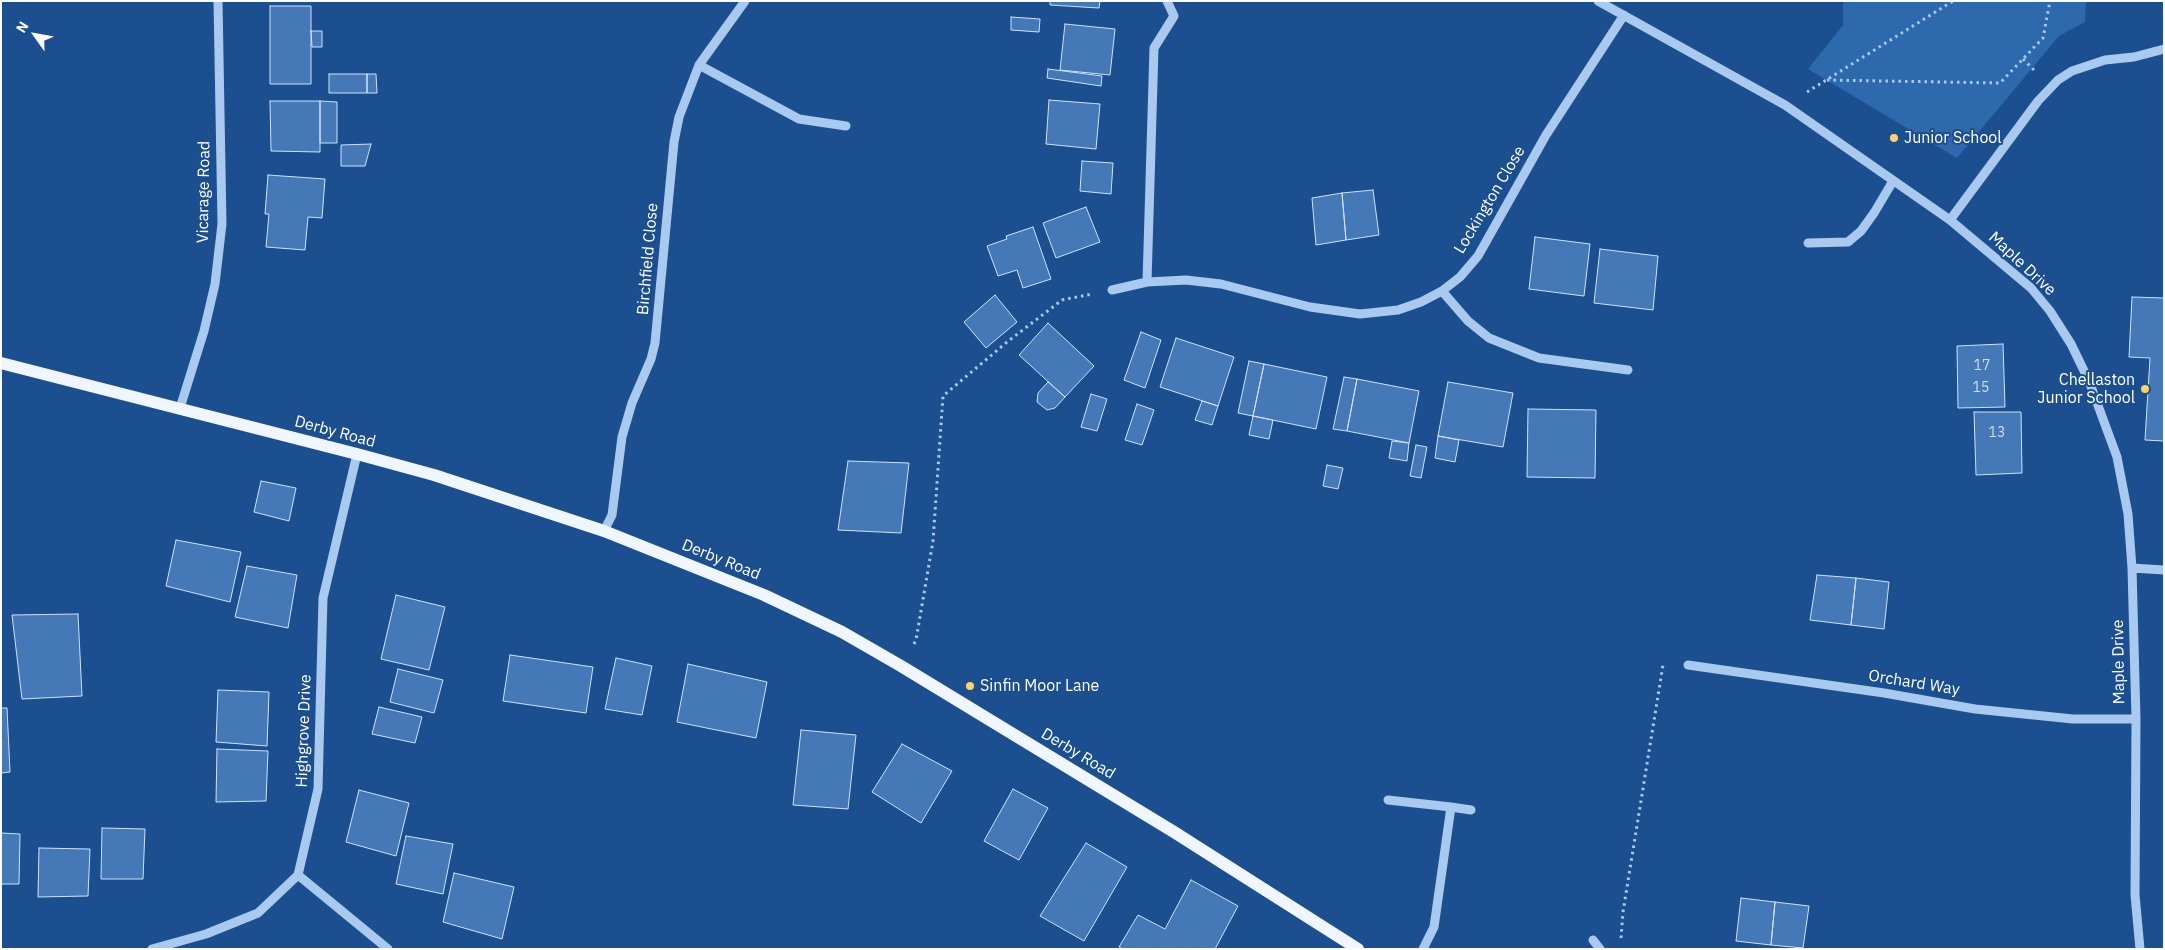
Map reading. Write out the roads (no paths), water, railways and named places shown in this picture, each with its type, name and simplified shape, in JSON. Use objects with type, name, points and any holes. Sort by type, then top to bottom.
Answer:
[{"type":"main road","name":"Derby Road","points":[[1,363],[357,454],[522,503],[604,531],[764,595],[842,632],[901,666],[1174,832],[1358,949]]},
{"type":"street","name":"Vicarage Road","points":[[180,408],[204,331],[214,284],[222,224],[218,1]]},
{"type":"street","name":"Birchfield Close","points":[[604,531],[612,515],[622,437],[632,403],[651,359],[655,343],[674,142],[679,117],[699,65],[746,1]]},
{"type":"street","points":[[1147,282],[1154,48],[1174,16],[1167,1]]},
{"type":"street","name":"Maple Drive","points":[[1598,1],[1785,105],[1950,220],[2031,288],[2050,311],[2071,344],[2089,381],[2117,457],[2128,514],[2132,568],[2136,720],[2135,895],[2140,949]]},
{"type":"street","name":"Lockington Close","points":[[1112,290],[1147,282],[1186,280],[1221,284],[1310,307],[1360,314],[1398,310],[1442,291],[1460,277],[1478,256],[1546,135],[1624,15]]},
{"type":"street","points":[[1950,220],[2038,101],[2058,80],[2072,71],[2105,60],[2134,57],[2164,49]]},
{"type":"street","points":[[699,65],[800,119],[846,126]]},
{"type":"street","points":[[1808,243],[1848,242],[1861,231],[1874,213],[1892,181]]},
{"type":"street","points":[[1442,291],[1468,321],[1489,338],[1539,358],[1628,370]]},
{"type":"street","name":"Highgrove Drive","points":[[298,875],[318,788],[324,598],[357,454]]},
{"type":"street","points":[[2132,568],[2164,570]]},
{"type":"street","name":"Orchard Way","points":[[1688,665],[1975,708],[2073,719],[2136,720]]},
{"type":"street","points":[[1388,800],[1471,810]]},
{"type":"street","points":[[1424,949],[1434,927],[1451,807]]},
{"type":"street","points":[[152,949],[206,934],[258,913],[298,875],[388,949]]},
{"type":"street","points":[[1593,940],[1600,949]]},
{"type":"place","name":"Junior School","points":[[1894,138]]},
{"type":"place","name":"Chellaston Junior School","points":[[2145,389]]},
{"type":"place","name":"Sinfin Moor Lane","points":[[970,686]]}]
